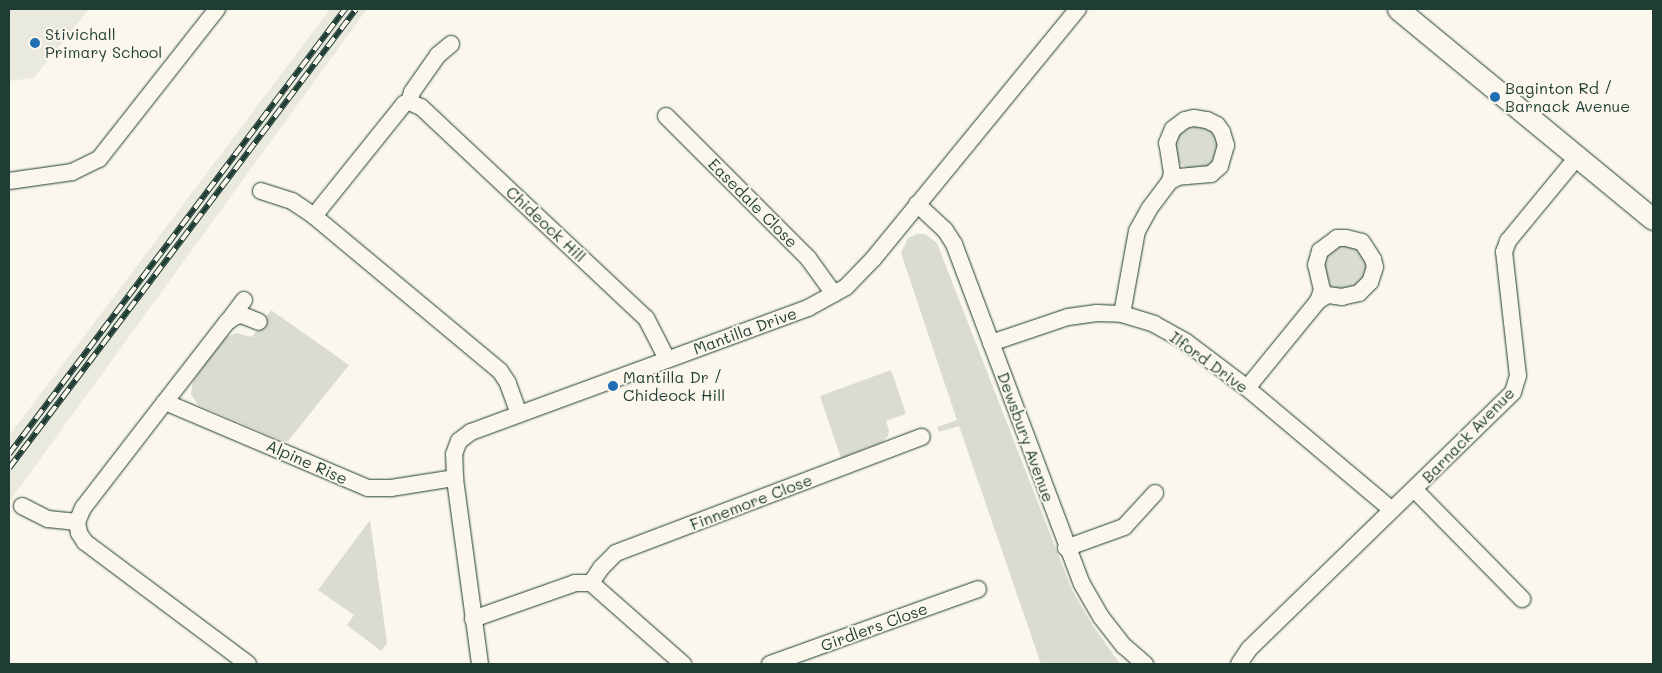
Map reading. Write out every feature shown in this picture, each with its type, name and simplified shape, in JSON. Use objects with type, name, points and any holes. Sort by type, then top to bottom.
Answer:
[{"type":"street","points":[[9,181],[72,172],[99,159],[218,9]]},
{"type":"street","name":"Mantilla Drive","points":[[480,664],[455,478],[455,449],[463,437],[519,414],[808,308],[834,294],[862,272],[1078,9]]},
{"type":"street","points":[[1398,9],[1653,219]]},
{"type":"street","points":[[314,216],[399,108],[409,102],[412,92],[438,55],[451,44]]},
{"type":"street","name":"Chideock Hill","points":[[409,102],[421,107],[646,318],[667,360]]},
{"type":"street","name":"Easedale Close","points":[[666,116],[808,258],[834,294]]},
{"type":"street","name":"Barnack Avenue","points":[[1239,664],[1249,649],[1415,490],[1513,392],[1518,376],[1504,252],[1508,241],[1578,156]]},
{"type":"street","points":[[1122,314],[1137,231],[1149,209],[1170,181]]},
{"type":"street","points":[[261,191],[292,201],[314,216],[500,371],[508,383],[519,414]]},
{"type":"street","name":"Dewsbury Avenue","points":[[917,204],[951,237],[1066,548],[1082,584],[1102,617],[1124,646],[1145,664]]},
{"type":"street","points":[[244,300],[83,508],[77,522],[79,533],[85,542],[248,664]]},
{"type":"street","points":[[1247,388],[1318,301]]},
{"type":"street","name":"Ilford Drive","points":[[991,343],[1068,317],[1097,313],[1122,314],[1154,324],[1178,338],[1247,388],[1392,510]]},
{"type":"street","points":[[227,322],[236,316],[242,315],[259,322]]},
{"type":"street","name":"Alpine Rise","points":[[165,402],[368,488],[391,488],[455,478]]},
{"type":"street","name":"Finnemore Close","points":[[591,583],[601,568],[616,553],[922,437]]},
{"type":"street","points":[[1066,548],[1124,527],[1158,490]]},
{"type":"street","points":[[1415,490],[1522,598]]},
{"type":"street","points":[[22,506],[48,519],[77,522]]},
{"type":"street","points":[[473,619],[575,583],[591,583],[683,664]]},
{"type":"street","name":"Girdlers Close","points":[[770,664],[978,589]]},
{"type":"shaded area","name":"Stivichall Primary School","points":[[9,9],[89,9],[34,78],[9,81]]},
{"type":"shaded area","points":[[330,9],[367,9],[9,502],[9,436]]},
{"type":"shaded area","points":[[1189,124],[1211,127],[1221,149],[1208,169],[1192,171],[1179,163],[1173,141],[1176,134]]},
{"type":"shaded area","points":[[917,234],[925,234],[937,243],[1072,590],[1093,626],[1120,664],[1041,664],[959,426],[939,432],[937,427],[957,420],[901,253],[908,238]]},
{"type":"shaded area","points":[[1336,244],[1360,247],[1370,268],[1356,288],[1339,290],[1331,286],[1322,272],[1325,255]]},
{"type":"shaded area","points":[[271,310],[349,365],[288,441],[283,441],[198,405],[191,394],[193,381],[224,338],[236,333],[252,337]]},
{"type":"shaded area","points":[[891,370],[906,414],[886,421],[889,431],[888,436],[881,443],[841,458],[820,396]]},
{"type":"shaded area","points":[[370,520],[387,643],[381,651],[347,625],[354,615],[318,590]]},
{"type":"railway","points":[[9,454],[345,9]]},
{"type":"railway","points":[[9,468],[356,9]]},
{"type":"place","name":"Stivichall Primary School","points":[[35,43]]},
{"type":"place","name":"Baginton Rd / Barnack Avenue","points":[[1495,97]]},
{"type":"place","name":"Mantilla Dr / Chideock Hill","points":[[613,386]]}]
